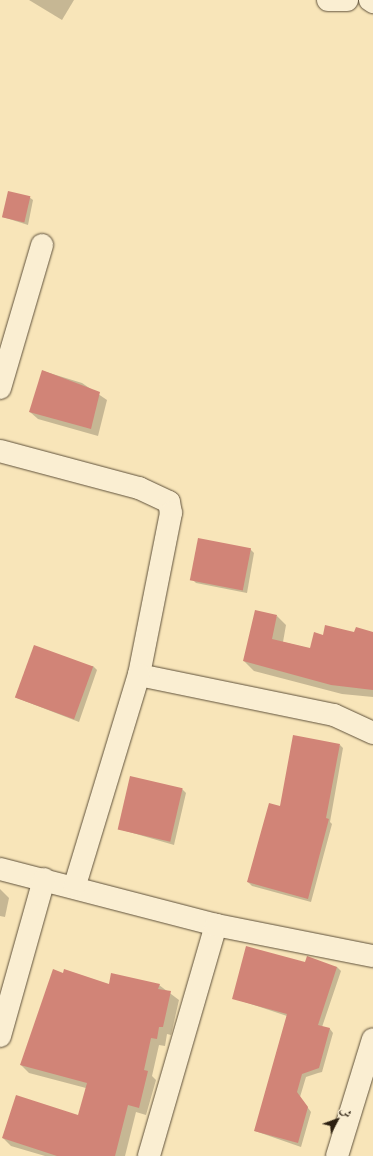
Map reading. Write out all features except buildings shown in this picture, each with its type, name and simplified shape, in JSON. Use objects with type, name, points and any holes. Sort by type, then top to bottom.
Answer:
[{"type":"street","points":[[328,0],[347,0]]},
{"type":"street","points":[[0,388],[42,245]]},
{"type":"street","points":[[0,451],[139,488],[169,502],[171,513],[139,676],[75,885]]},
{"type":"street","points":[[139,676],[334,715],[373,733]]},
{"type":"street","points":[[0,869],[44,880],[75,885],[216,925],[373,956]]},
{"type":"street","points":[[0,1036],[44,880]]},
{"type":"street","points":[[149,1156],[216,925]]},
{"type":"street","points":[[337,1156],[373,1040]]}]
